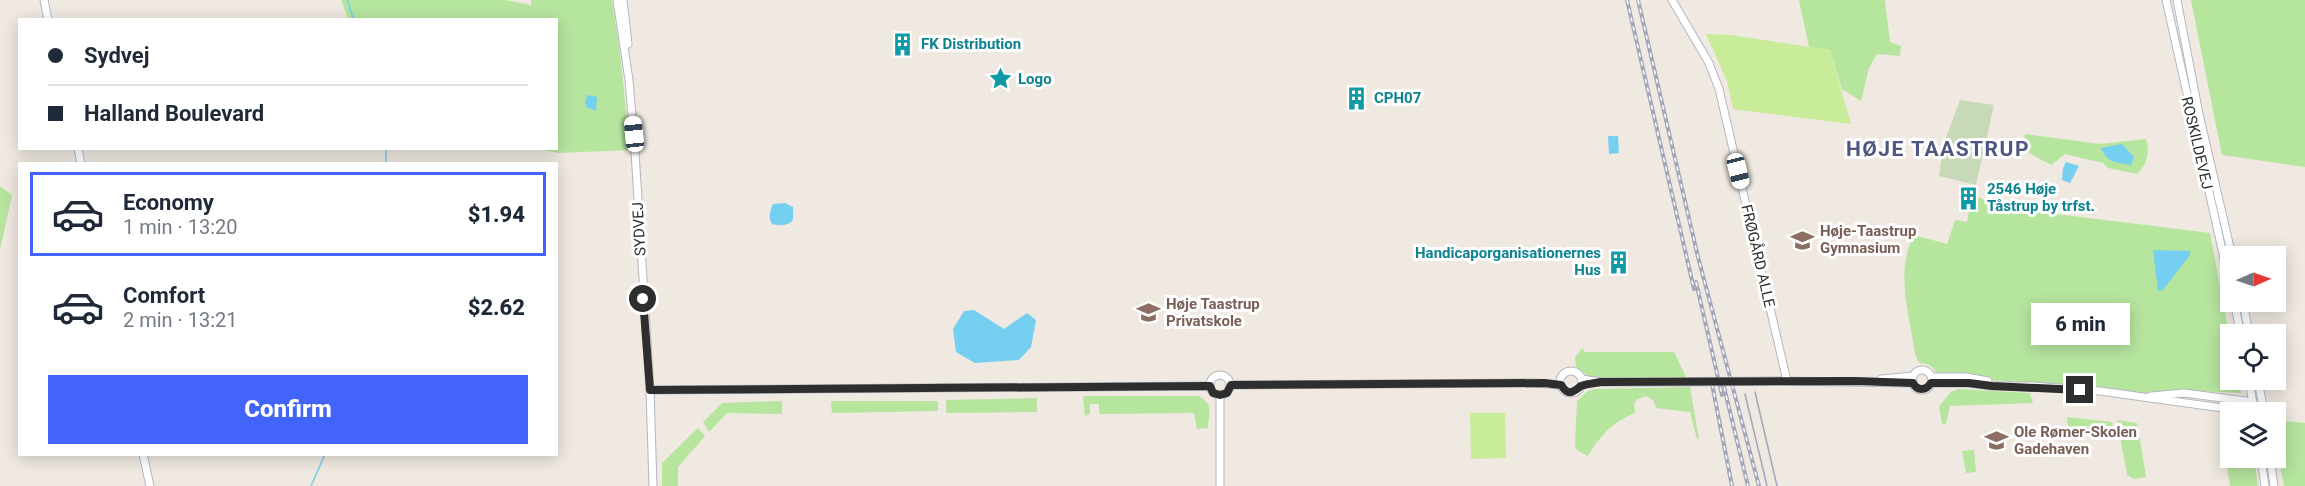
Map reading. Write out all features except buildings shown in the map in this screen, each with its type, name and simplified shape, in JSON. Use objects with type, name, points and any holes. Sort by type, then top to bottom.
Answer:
[{"type":"street","points":[[44,0],[48,18]]},
{"type":"street","name":"SYDVEJ","points":[[617,0],[629,80]]},
{"type":"street","name":"SYDVEJ","points":[[623,0],[650,390],[653,486]]},
{"type":"street","name":"FRØGÅRD ALLE","points":[[1672,0],[1709,63],[1719,89],[1787,381]]},
{"type":"street","name":"ROSKILDEVEJ","points":[[2166,0],[2221,246]]},
{"type":"street","name":"ROSKILDEVEJ","points":[[2177,0],[2199,114],[2230,246]]},
{"type":"street","points":[[1922,370],[1928,372],[1931,380],[1927,388],[1921,389],[1916,387],[1913,380],[1915,373],[1922,370]]},
{"type":"street","points":[[1561,383],[1564,374],[1571,371],[1577,373],[1582,382]]},
{"type":"street","points":[[1220,374],[1227,376],[1231,385],[1227,393],[1220,395],[1213,393],[1210,386],[1212,378],[1220,374]]},
{"type":"street","points":[[1582,382],[1913,380]]},
{"type":"street","points":[[1931,380],[2100,391],[2220,408]]},
{"type":"street","points":[[1561,383],[1566,391],[1571,393],[1577,391],[1582,382]]},
{"type":"street","points":[[1231,385],[1561,383]]},
{"type":"street","points":[[650,390],[1210,386]]},
{"type":"street","points":[[2143,397],[2184,393],[2253,402],[2251,390]]},
{"type":"street","points":[[1220,395],[1221,486]]},
{"type":"street","points":[[143,456],[150,486]]},
{"type":"street","points":[[2262,468],[2265,486]]},
{"type":"street","points":[[2271,468],[2274,486]]},
{"type":"green space","points":[[341,0],[506,0],[531,5],[531,0],[612,0],[630,150],[559,153],[543,150],[558,150],[558,18],[348,18]]},
{"type":"green space","points":[[1799,0],[1885,0],[1890,42],[1901,46],[1900,56],[1877,54],[1869,68],[1861,101],[1842,89],[1830,50],[1809,47]]},
{"type":"green space","points":[[2191,0],[2305,0],[2305,167],[2222,155]]},
{"type":"green space","points":[[1706,34],[1731,35],[1830,50],[1851,124],[1733,109],[1727,81]]},
{"type":"green space","points":[[1960,100],[1994,105],[1976,185],[1939,176],[1943,146]]},
{"type":"green space","points":[[2025,134],[2100,144],[2146,139],[2147,158],[2137,174],[2108,168],[2103,163],[2065,154],[2051,165],[2022,149]]},
{"type":"green space","points":[[0,186],[12,195],[0,250]]},
{"type":"green space","points":[[1972,193],[1991,204],[2015,209],[2210,233],[2220,286],[2220,312],[2225,312],[2227,324],[2220,324],[2220,390],[2240,390],[2241,393],[2172,390],[2145,394],[2035,383],[1939,377],[1931,367],[1919,363],[1915,353],[1905,293],[1905,263],[1914,235],[1947,244],[1955,220],[1967,222]]},
{"type":"green space","points":[[1583,348],[1584,352],[1674,352],[1686,377],[1590,377],[1576,367],[1575,357]]},
{"type":"green space","points":[[1690,387],[1699,439],[1697,439],[1690,412],[1656,408],[1654,401],[1646,396],[1636,400],[1635,413],[1620,420],[1608,430],[1588,456],[1577,450],[1575,446],[1577,401],[1588,391]]},
{"type":"green space","points":[[1958,389],[2030,393],[2033,403],[1950,406],[1946,424],[1942,424],[1939,406],[1951,392]]},
{"type":"green space","points":[[1083,396],[1198,396],[1208,405],[1208,428],[1197,429],[1194,413],[1099,414],[1099,404],[1090,404],[1090,414],[1085,416]]},
{"type":"green space","points":[[1037,398],[1037,412],[946,413],[946,400]]},
{"type":"green space","points":[[782,401],[782,414],[727,413],[709,432],[703,422],[722,403]]},
{"type":"green space","points":[[833,401],[938,401],[938,411],[832,413],[831,403]]},
{"type":"green space","points":[[1470,413],[1505,413],[1506,458],[1471,459]]},
{"type":"green space","points":[[2067,417],[2112,422],[2114,431],[2069,436]]},
{"type":"green space","points":[[2117,420],[2137,423],[2146,477],[2134,479],[2127,475]]},
{"type":"green space","points":[[2286,421],[2305,423],[2305,486],[2284,486],[2281,468],[2286,468]]},
{"type":"green space","points":[[698,428],[705,436],[678,467],[678,486],[662,486],[662,463]]},
{"type":"green space","points":[[1974,450],[1976,472],[1966,473],[1962,451]]},
{"type":"green space","points":[[2227,468],[2255,468],[2258,486],[2230,486]]},
{"type":"water","points":[[588,95],[597,97],[596,111],[586,107],[585,101]]},
{"type":"water","points":[[1608,136],[1618,136],[1619,153],[1609,154]]},
{"type":"water","points":[[2122,144],[2134,157],[2131,165],[2110,160],[2101,148]]},
{"type":"water","points":[[2066,162],[2079,166],[2070,183],[2062,180]]},
{"type":"water","points":[[785,203],[793,207],[793,220],[783,225],[772,224],[770,214],[773,204]]},
{"type":"water","points":[[2153,250],[2190,251],[2190,255],[2163,290],[2158,291]]},
{"type":"water","points":[[974,310],[1004,329],[1027,313],[1036,320],[1031,347],[1019,360],[975,363],[956,352],[953,329],[964,311]]},
{"type":"waterway","points":[[347,0],[353,18]]},
{"type":"waterway","points":[[386,150],[386,162]]},
{"type":"waterway","points":[[311,486],[324,456]]},
{"type":"tram line","points":[[1755,392],[1777,486]]},
{"type":"tram line","points":[[1745,394],[1767,486]]},
{"type":"railway","points":[[1627,0],[1694,289]]},
{"type":"railway","points":[[1638,0],[1698,257],[1759,486]]},
{"type":"railway","points":[[1696,282],[1722,395]]},
{"type":"railway","points":[[1712,384],[1732,486]]},
{"type":"railway","points":[[1724,387],[1748,486]]},
{"type":"place","name":"FK Distribution","points":[[903,44]]},
{"type":"place","name":"Logo","points":[[1000,79]]},
{"type":"place","name":"CPH07","points":[[1356,98]]},
{"type":"place","name":"2546 Høje Tåstrup by trfst.","points":[[1969,198]]},
{"type":"place","name":"Høje-Taastrup Gymnasium","points":[[1802,240]]},
{"type":"place","name":"Handicaporganisationernes Hus","points":[[1619,262]]},
{"type":"place","name":"Høje Taastrup Privatskole","points":[[1148,313]]},
{"type":"place","name":"Ole Rømer-Skolen Gadehaven","points":[[1996,441]]},
{"type":"district","name":"HØJE TAASTRUP","points":[[1938,149]]},
{"type":"route","points":[[643,299],[650,390],[1210,386],[1216,395],[1224,395],[1231,385],[1544,383],[1561,385],[1563,389],[1571,393],[1580,389],[1581,386],[1601,382],[1787,381],[1913,383],[1918,389],[1927,388],[1931,383],[1969,383],[2080,390]]}]
